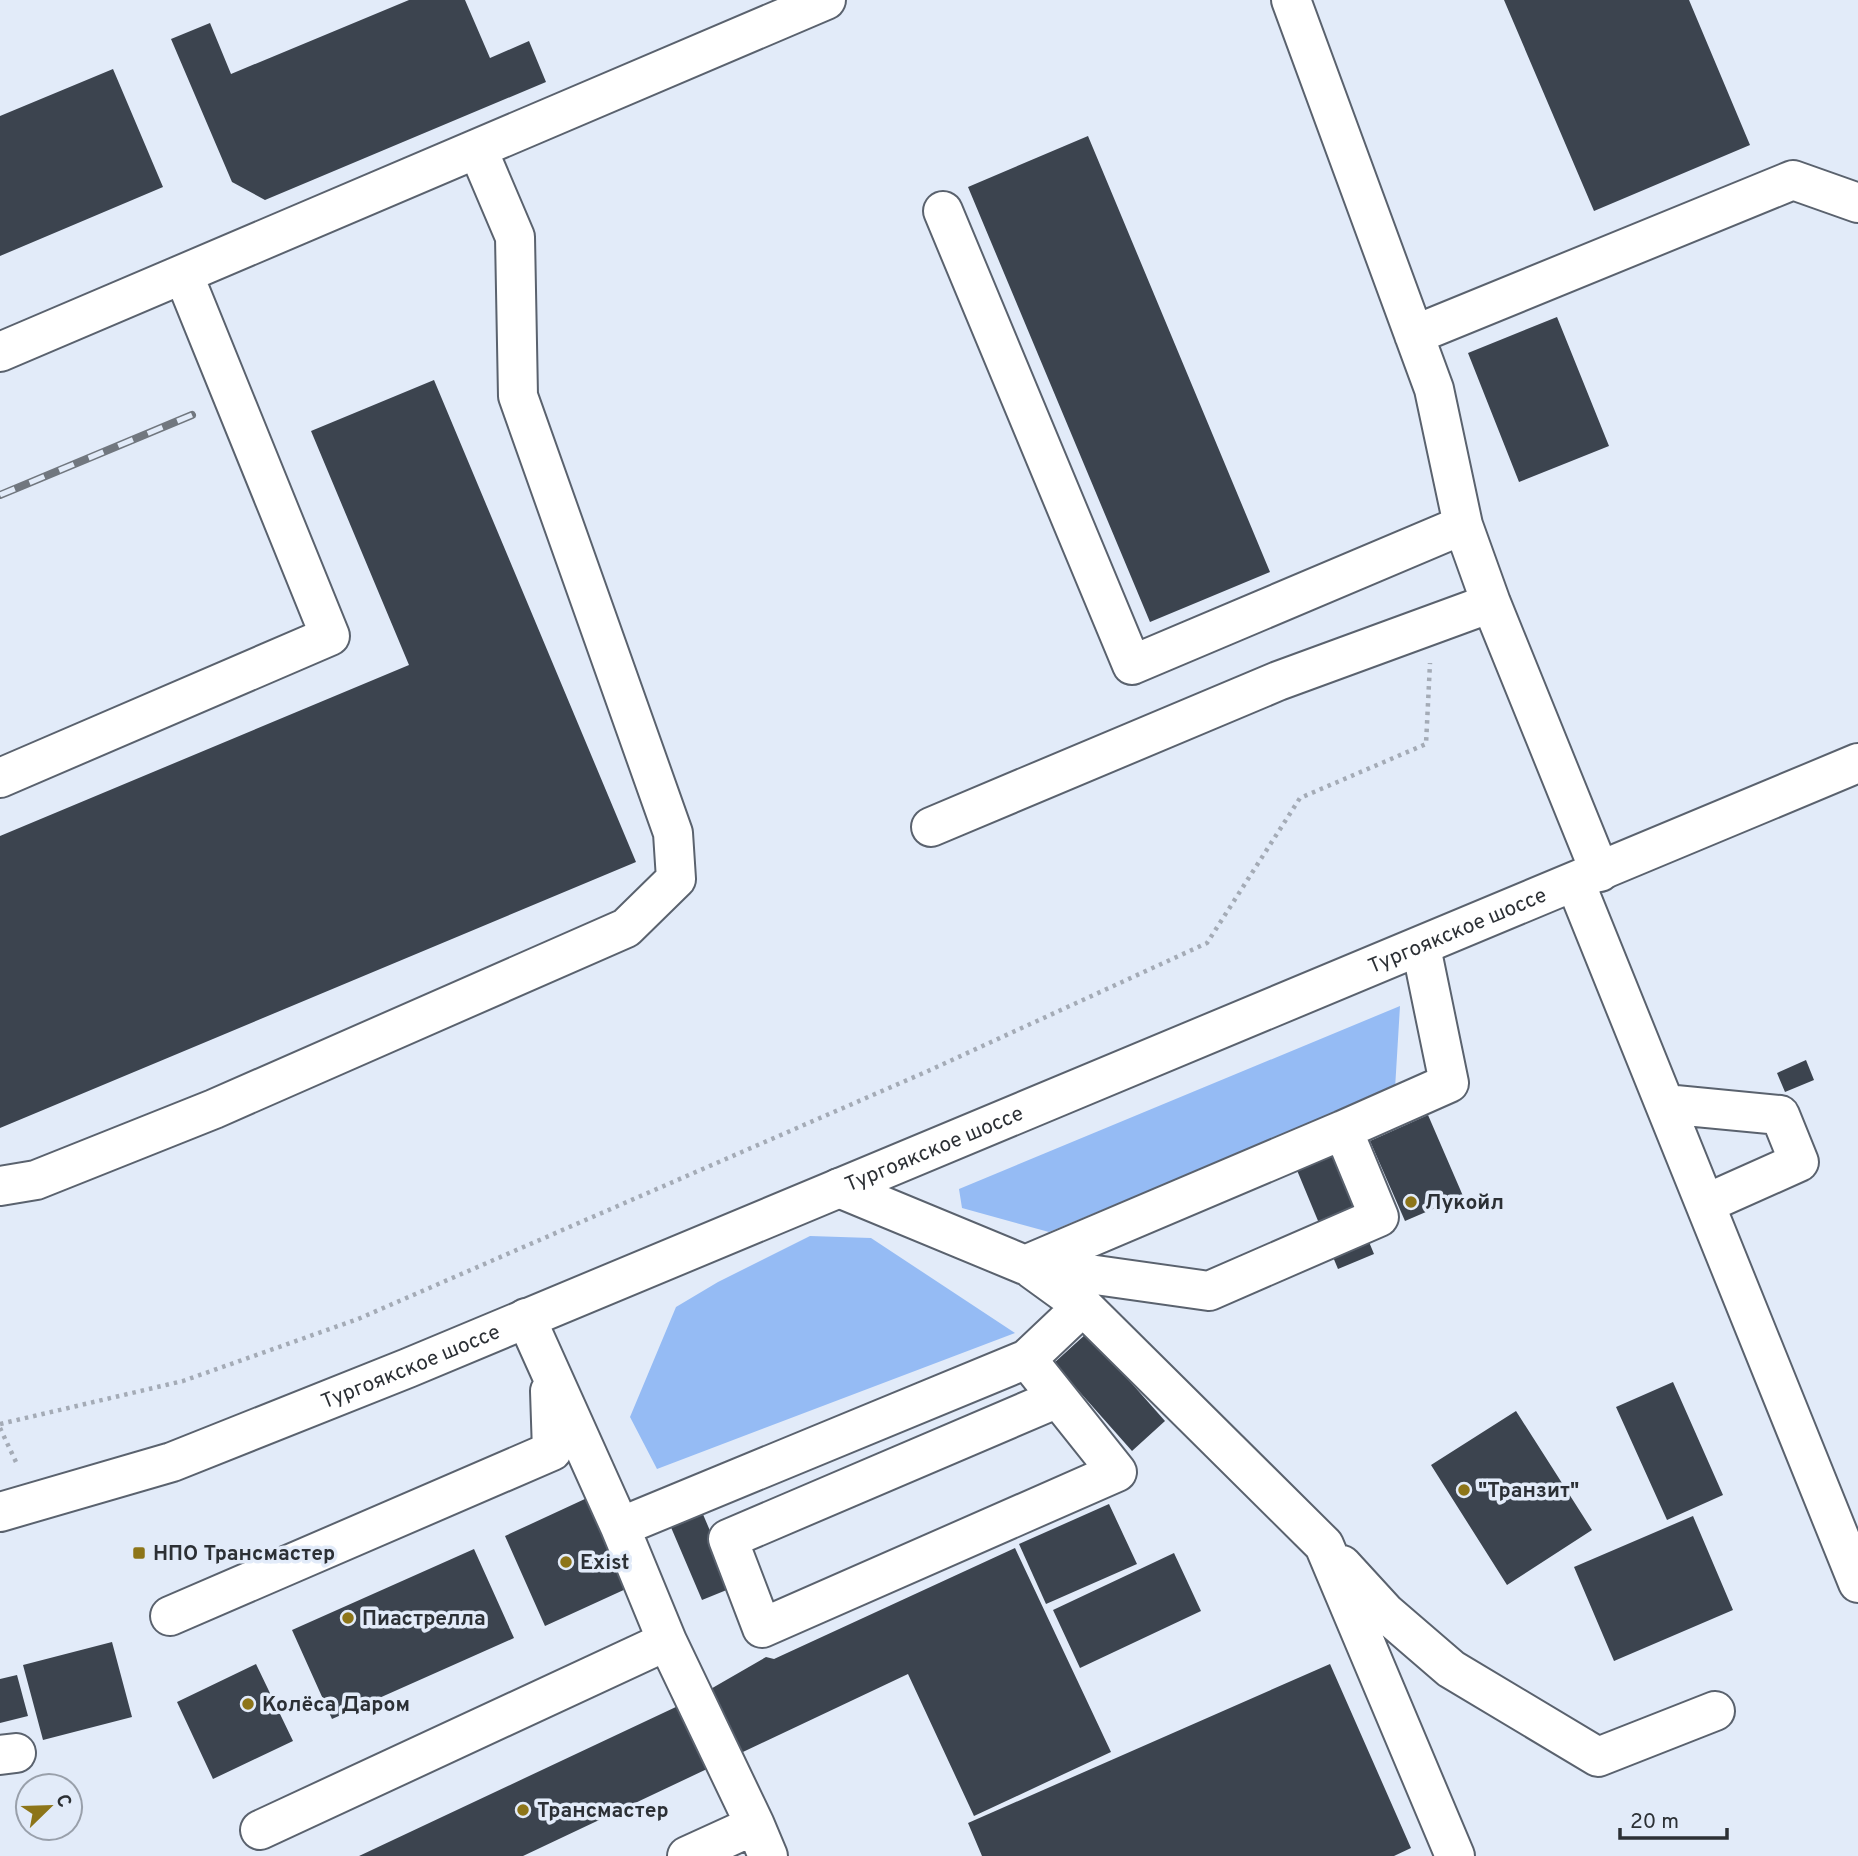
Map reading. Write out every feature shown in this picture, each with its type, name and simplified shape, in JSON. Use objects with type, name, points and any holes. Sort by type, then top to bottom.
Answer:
[{"type":"main road","points":[[0,352],[184,276],[826,0]]},
{"type":"main road","points":[[1291,0],[1434,389],[1463,525],[1665,1104],[1858,1583]]},
{"type":"main road","points":[[0,1186],[36,1180],[214,1109],[626,928],[676,879],[673,833],[518,396],[515,237],[478,150]]},
{"type":"main road","points":[[1414,335],[1793,180],[1858,203]]},
{"type":"main road","points":[[943,211],[1132,665],[1463,525]]},
{"type":"main road","points":[[0,778],[330,636],[184,276]]},
{"type":"main road","points":[[931,827],[1278,681],[1491,603]]},
{"type":"main road","name":"Тургоякское шоссе","points":[[0,1512],[172,1462],[1421,947],[1858,763]]},
{"type":"main road","points":[[1025,1265],[1449,1083],[1421,947]]},
{"type":"main road","points":[[1665,1104],[1780,1115],[1799,1162],[1705,1204]]},
{"type":"main road","points":[[1025,1265],[1209,1291],[1379,1217],[1343,1130]]},
{"type":"main road","points":[[839,1188],[1025,1265],[1083,1306],[1324,1545],[1386,1613],[1451,1670],[1598,1757],[1715,1711]]},
{"type":"main road","points":[[620,1527],[1027,1359],[1083,1306]]},
{"type":"main road","points":[[526,1318],[620,1527],[667,1642],[762,1840],[687,1856]]},
{"type":"main road","points":[[1027,1359],[1117,1472],[762,1628],[727,1539],[1058,1398]]},
{"type":"main road","points":[[170,1616],[552,1451],[549,1371]]},
{"type":"main road","points":[[1324,1545],[1455,1856]]},
{"type":"main road","points":[[260,1830],[667,1642]]},
{"type":"path","points":[[16,1462],[0,1426],[183,1381],[358,1319],[928,1071],[1207,943],[1300,798],[1426,744],[1433,625]]},
{"type":"shaded area","points":[[1400,1006],[1395,1089],[1049,1232],[962,1208],[959,1189]]},
{"type":"shaded area","points":[[810,1236],[871,1238],[1015,1333],[657,1469],[630,1417],[676,1307],[718,1282]]},
{"type":"building","points":[[409,0],[465,0],[490,58],[529,41],[546,82],[265,200],[232,182],[171,39],[210,23],[231,74]]},
{"type":"building","points":[[1504,0],[1689,0],[1750,145],[1594,211]]},
{"type":"building","points":[[113,69],[163,187],[0,256],[0,116]]},
{"type":"building","points":[[1088,136],[1270,572],[1150,622],[968,187]]},
{"type":"building","points":[[1557,317],[1609,446],[1519,482],[1468,353]]},
{"type":"building","points":[[434,380],[636,862],[0,1128],[0,836],[409,665],[311,431]]},
{"type":"building","points":[[1806,1060],[1814,1080],[1785,1092],[1777,1073]]},
{"type":"building","points":[[1428,1115],[1463,1196],[1405,1221],[1370,1141]]},
{"type":"building","points":[[1325,1135],[1374,1254],[1338,1269],[1289,1151]]},
{"type":"building","points":[[1087,1333],[1165,1421],[1132,1451],[1054,1363]]},
{"type":"building","points":[[1673,1382],[1723,1495],[1667,1520],[1616,1407]]},
{"type":"building","points":[[1516,1411],[1592,1530],[1507,1585],[1431,1465]]},
{"type":"building","name":"Exist","points":[[587,1498],[628,1588],[545,1626],[505,1536]]},
{"type":"building","points":[[1109,1504],[1137,1564],[1046,1604],[1019,1544]]},
{"type":"building","points":[[702,1512],[734,1587],[702,1600],[670,1525]]},
{"type":"building","points":[[1693,1516],[1733,1610],[1614,1661],[1574,1567]]},
{"type":"building","points":[[1015,1548],[1111,1752],[974,1816],[908,1674],[523,1856],[359,1856],[695,1698],[766,1657],[774,1659]]},
{"type":"building","points":[[474,1549],[514,1638],[332,1719],[292,1630]]},
{"type":"building","points":[[1174,1553],[1201,1611],[1080,1668],[1053,1610]]},
{"type":"building","points":[[112,1642],[132,1717],[43,1740],[23,1665]]},
{"type":"building","points":[[256,1664],[293,1741],[213,1779],[177,1702]]},
{"type":"building","points":[[1330,1664],[1411,1848],[1394,1856],[982,1856],[968,1823]]},
{"type":"building","points":[[17,1675],[28,1716],[0,1723],[0,1679]]},
{"type":"railway","points":[[0,495],[192,415]]},
{"type":"place","name":"Лукойл","points":[[1411,1202]]},
{"type":"place","name":"\"Транзит\"","points":[[1464,1490]]},
{"type":"place","name":"НПО Трансмастер","points":[[139,1553]]},
{"type":"place","name":"Exist","points":[[566,1562]]},
{"type":"place","name":"Пиастрелла","points":[[348,1618]]},
{"type":"place","name":"Колёса Даром","points":[[248,1704]]},
{"type":"place","name":"Трансмастер","points":[[523,1810]]}]
